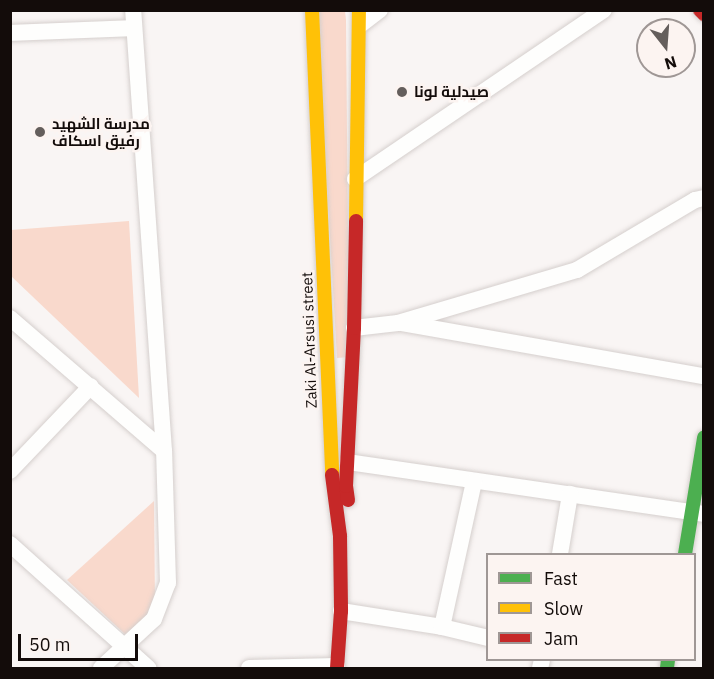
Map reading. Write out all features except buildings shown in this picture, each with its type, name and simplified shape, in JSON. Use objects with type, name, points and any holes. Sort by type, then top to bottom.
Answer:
[{"type":"street","name":"Zaki Al-Arsusi street","points":[[312,10],[331,465],[340,536],[341,611],[337,667]]},
{"type":"street","points":[[340,536],[349,502],[346,486],[354,328],[359,18],[380,10]]},
{"type":"street","points":[[355,179],[604,10]]},
{"type":"street","points":[[700,10],[704,14]]},
{"type":"street","points":[[10,33],[134,19],[164,451],[168,583],[154,620],[124,645],[101,669]]},
{"type":"street","points":[[354,328],[398,323],[577,270],[694,200],[704,198]]},
{"type":"street","points":[[398,323],[704,376]]},
{"type":"street","points":[[13,326],[91,386],[164,451]]},
{"type":"street","points":[[10,471],[91,386]]},
{"type":"street","points":[[686,553],[698,513],[704,438]]},
{"type":"street","points":[[348,462],[698,513]]},
{"type":"street","points":[[442,627],[474,481]]},
{"type":"street","points":[[560,553],[570,494]]},
{"type":"street","points":[[10,544],[148,669]]},
{"type":"street","points":[[341,611],[442,627],[486,638]]},
{"type":"street","points":[[249,669],[337,667]]},
{"type":"shaded area","points":[[317,11],[345,11],[346,20],[349,357],[337,358]]},
{"type":"shaded area","points":[[129,221],[139,398],[11,276],[11,230]]},
{"type":"shaded area","points":[[154,501],[155,605],[128,637],[67,580]]},
{"type":"traffic: fast","points":[[685,553],[704,438]]},
{"type":"traffic: fast","points":[[667,668],[668,661]]},
{"type":"traffic: slow","points":[[312,10],[332,475]]},
{"type":"traffic: slow","points":[[356,221],[359,10]]},
{"type":"traffic: jam","points":[[700,10],[704,14]]},
{"type":"traffic: jam","points":[[348,500],[346,486],[354,328],[356,221]]},
{"type":"traffic: jam","points":[[332,475],[340,536],[341,611],[337,668]]},
{"type":"place","name":"صيدلية لونا","points":[[402,92]]},
{"type":"place","name":"مدرسة الشهيد رفيق اسكاف","points":[[40,132]]}]
